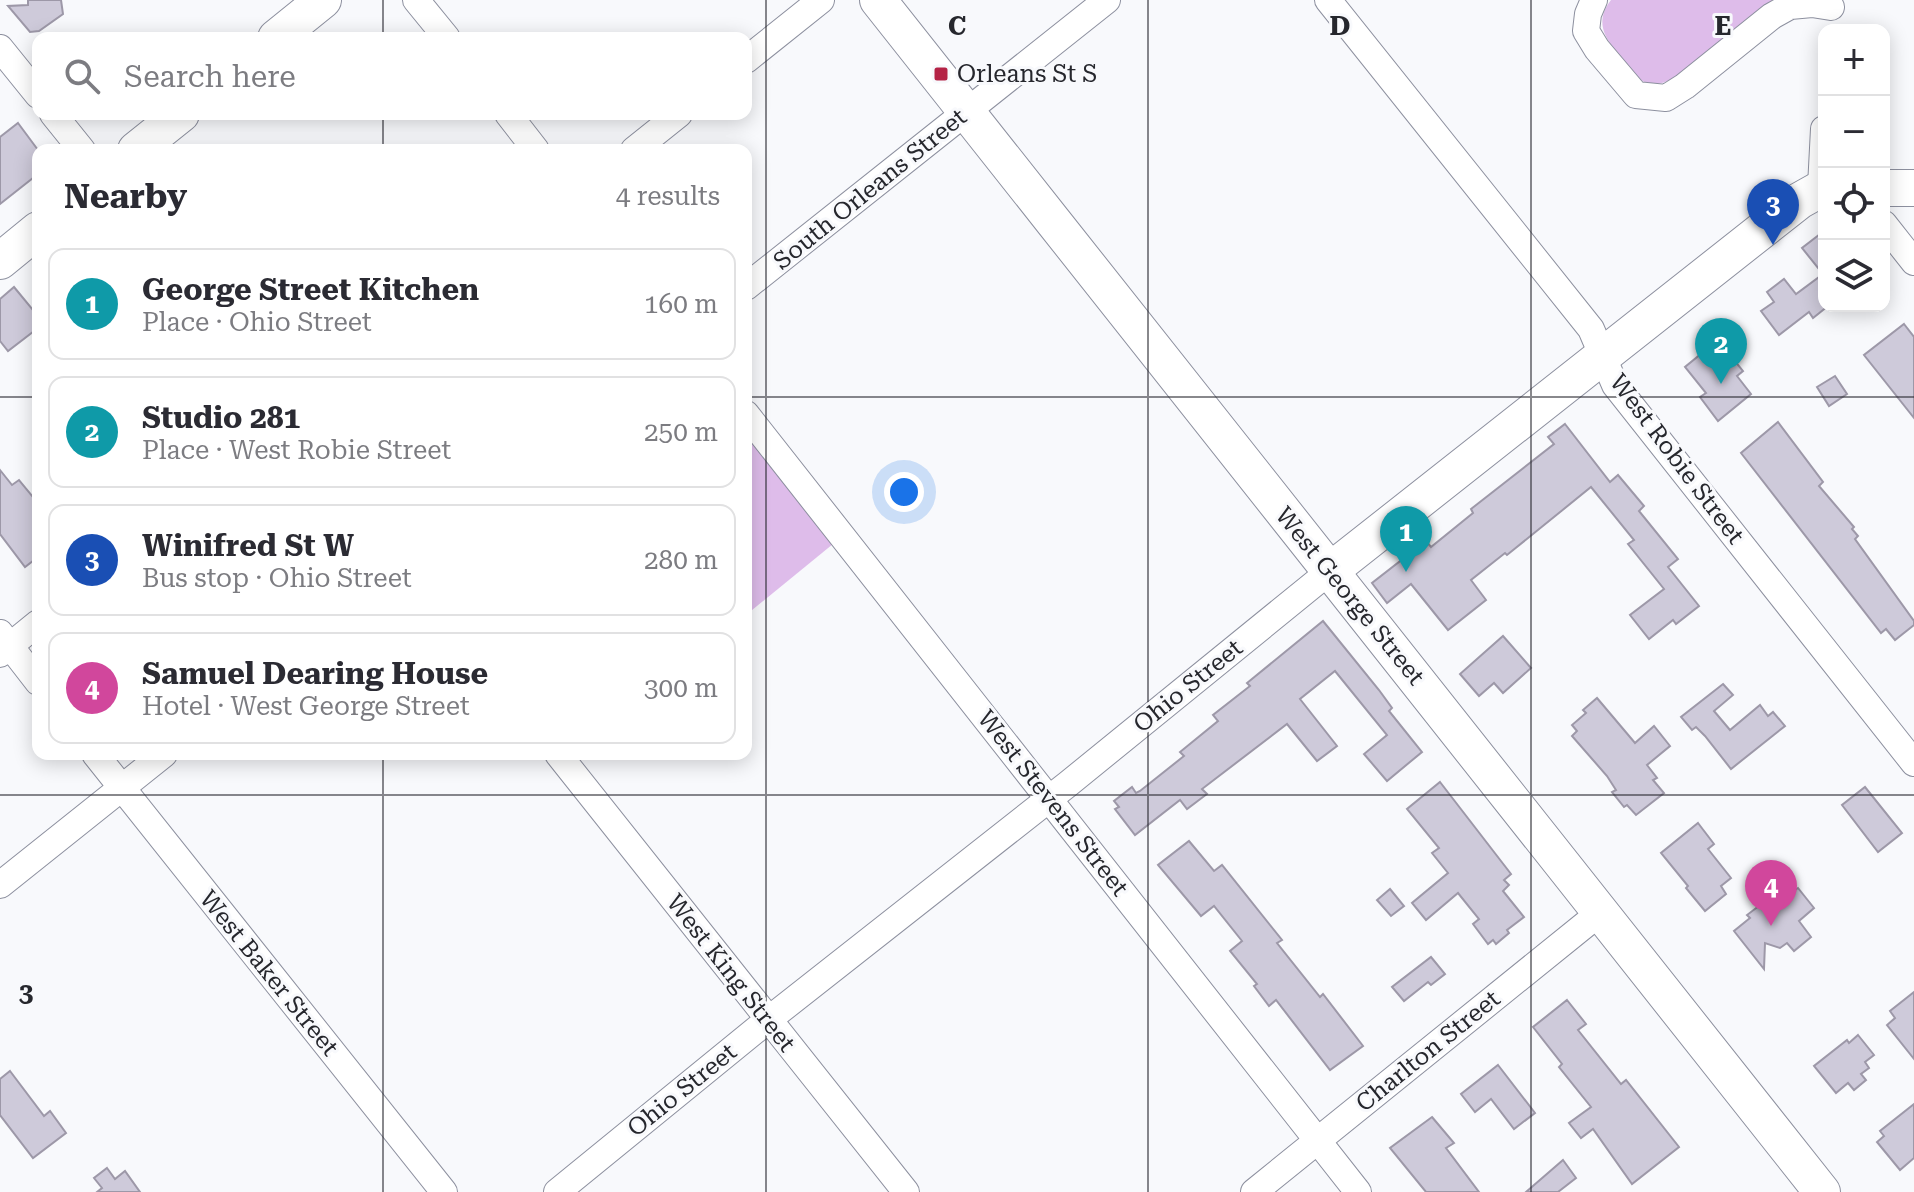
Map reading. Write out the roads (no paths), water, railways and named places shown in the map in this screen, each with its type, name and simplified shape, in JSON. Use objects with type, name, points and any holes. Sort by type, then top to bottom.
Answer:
[{"type":"street","points":[[283,32],[323,0]]},
{"type":"street","points":[[416,0],[442,32]]},
{"type":"street","points":[[752,55],[821,0]]},
{"type":"street","name":"West George Street","points":[[878,0],[1822,1192]]},
{"type":"street","name":"South Orleans Street","points":[[752,282],[1107,0]]},
{"type":"street","name":"West Robie Street","points":[[1328,0],[1591,329],[1615,385],[1914,763]]},
{"type":"street","points":[[1594,0],[1586,31],[1624,84],[1636,95],[1649,98],[1666,98],[1685,86],[1772,16],[1790,6],[1812,4],[1830,12]]},
{"type":"street","points":[[0,48],[32,88]]},
{"type":"street","points":[[58,120],[77,144]]},
{"type":"street","points":[[144,144],[174,120]]},
{"type":"street","points":[[513,120],[531,144]]},
{"type":"street","points":[[642,144],[672,120]]},
{"type":"street","points":[[1890,188],[1914,188]]},
{"type":"street","name":"Ohio Street","points":[[557,1192],[1330,571],[1799,201],[1818,190]]},
{"type":"street","points":[[1890,232],[1914,262]]},
{"type":"street","points":[[0,261],[32,235]]},
{"type":"street","name":"West Stevens Street","points":[[752,422],[1358,1192]]},
{"type":"street","points":[[32,627],[3,645],[32,676]]},
{"type":"street","name":"West Baker Street","points":[[100,760],[444,1192]]},
{"type":"street","points":[[0,885],[156,760]]},
{"type":"street","name":"West King Street","points":[[563,760],[906,1192]]},
{"type":"street","name":"Charlton Street","points":[[1254,1192],[1602,911]]},
{"type":"place","name":"Orleans St S","points":[[941,74]]},
{"type":"place","name":"Winifred St W","points":[[1773,245]]},
{"type":"place","name":"Studio 281","points":[[1721,384]]},
{"type":"place","name":"George Street Kitchen","points":[[1406,572]]},
{"type":"place","name":"Samuel Dearing House","points":[[1771,926]]}]
